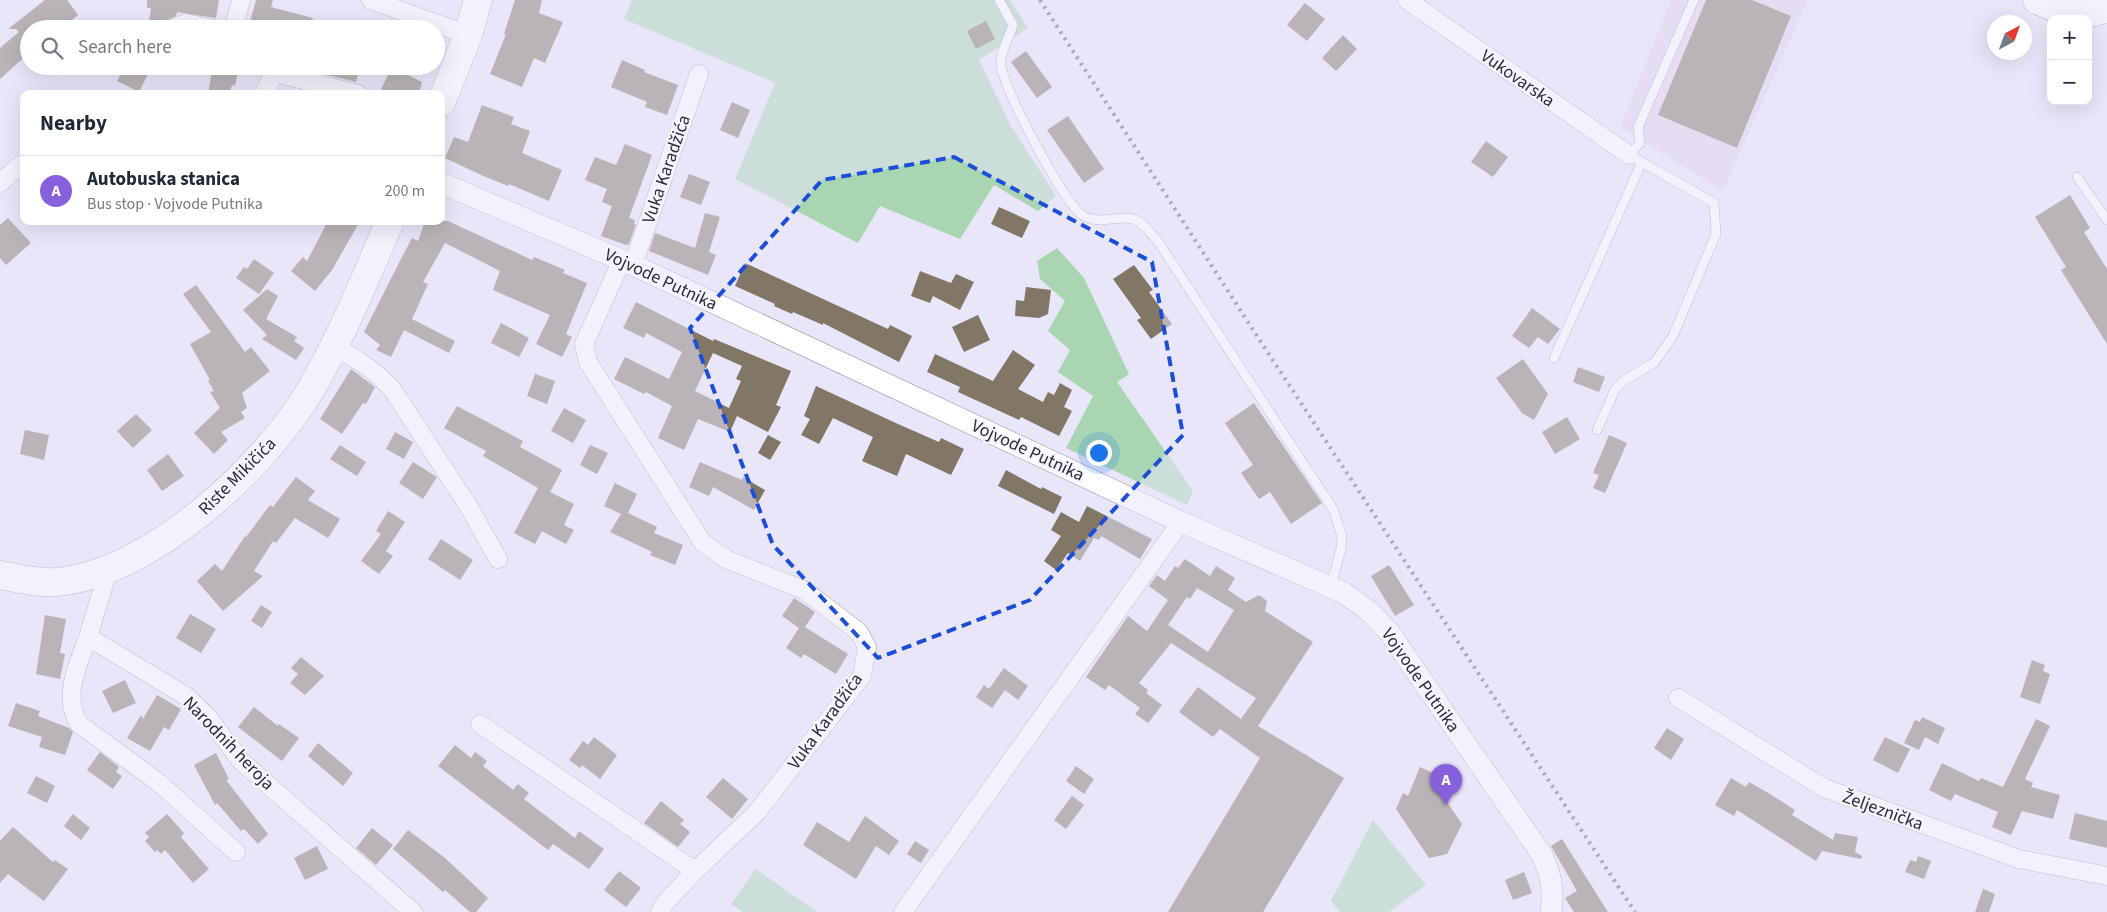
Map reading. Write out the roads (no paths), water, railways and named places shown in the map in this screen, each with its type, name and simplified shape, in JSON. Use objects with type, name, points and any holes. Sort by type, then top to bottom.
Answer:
[{"type":"main road","points":[[445,93],[468,35],[478,0]]},
{"type":"main road","points":[[2037,0],[2047,5],[2083,13],[2098,12],[2107,8]]},
{"type":"main road","name":"Riste Mikičića","points":[[0,576],[55,582],[90,576],[153,547],[190,522],[269,449],[311,390],[388,225]]},
{"type":"street","points":[[236,20],[241,0]]},
{"type":"street","points":[[371,0],[426,20]]},
{"type":"street","name":"Vukovarska","points":[[1407,0],[1636,159]]},
{"type":"street","points":[[445,27],[468,35]]},
{"type":"street","name":"Vuka Karadžića","points":[[660,912],[665,903],[695,871],[758,811],[862,676],[867,647],[859,632],[804,590],[726,559],[703,543],[588,362],[584,344],[628,262],[699,74]]},
{"type":"street","points":[[266,90],[272,76],[276,75]]},
{"type":"street","points":[[284,75],[342,90]]},
{"type":"street","points":[[0,183],[20,165]]},
{"type":"street","name":"Vojvode Putnika","points":[[445,185],[628,262],[1181,522],[1344,594],[1368,611],[1389,632],[1542,855],[1550,874],[1553,895],[1551,912]]},
{"type":"street","points":[[333,346],[363,363],[382,378],[392,389],[470,508],[498,559]]},
{"type":"street","points":[[903,912],[1181,522]]},
{"type":"street","points":[[109,568],[88,638],[73,678],[70,696],[72,713],[79,724],[158,782],[236,852]]},
{"type":"street","name":"Narodnih heroja","points":[[88,638],[186,696],[207,716],[241,762],[413,912]]},
{"type":"street","name":"Željeznička","points":[[1678,698],[1832,791],[2019,859],[2107,876]]},
{"type":"street","points":[[480,724],[695,871]]},
{"type":"lane","points":[[999,0],[1013,25],[1001,55],[1004,80],[1033,142],[1073,204],[1081,214],[1098,222],[1130,218],[1138,221],[1157,240],[1334,509],[1342,536],[1341,549],[1330,588]]},
{"type":"lane","points":[[1554,358],[1636,159],[1640,143],[1638,127],[1694,0]]},
{"type":"lane","points":[[1597,430],[1615,390],[1623,381],[1654,363],[1673,336],[1716,234],[1714,203],[1636,159]]},
{"type":"lane","points":[[2077,176],[2107,220]]},
{"type":"railway","points":[[1040,0],[1257,336],[1635,912]]},
{"type":"place","name":"Autobuska stanica","points":[[1446,805]]}]
